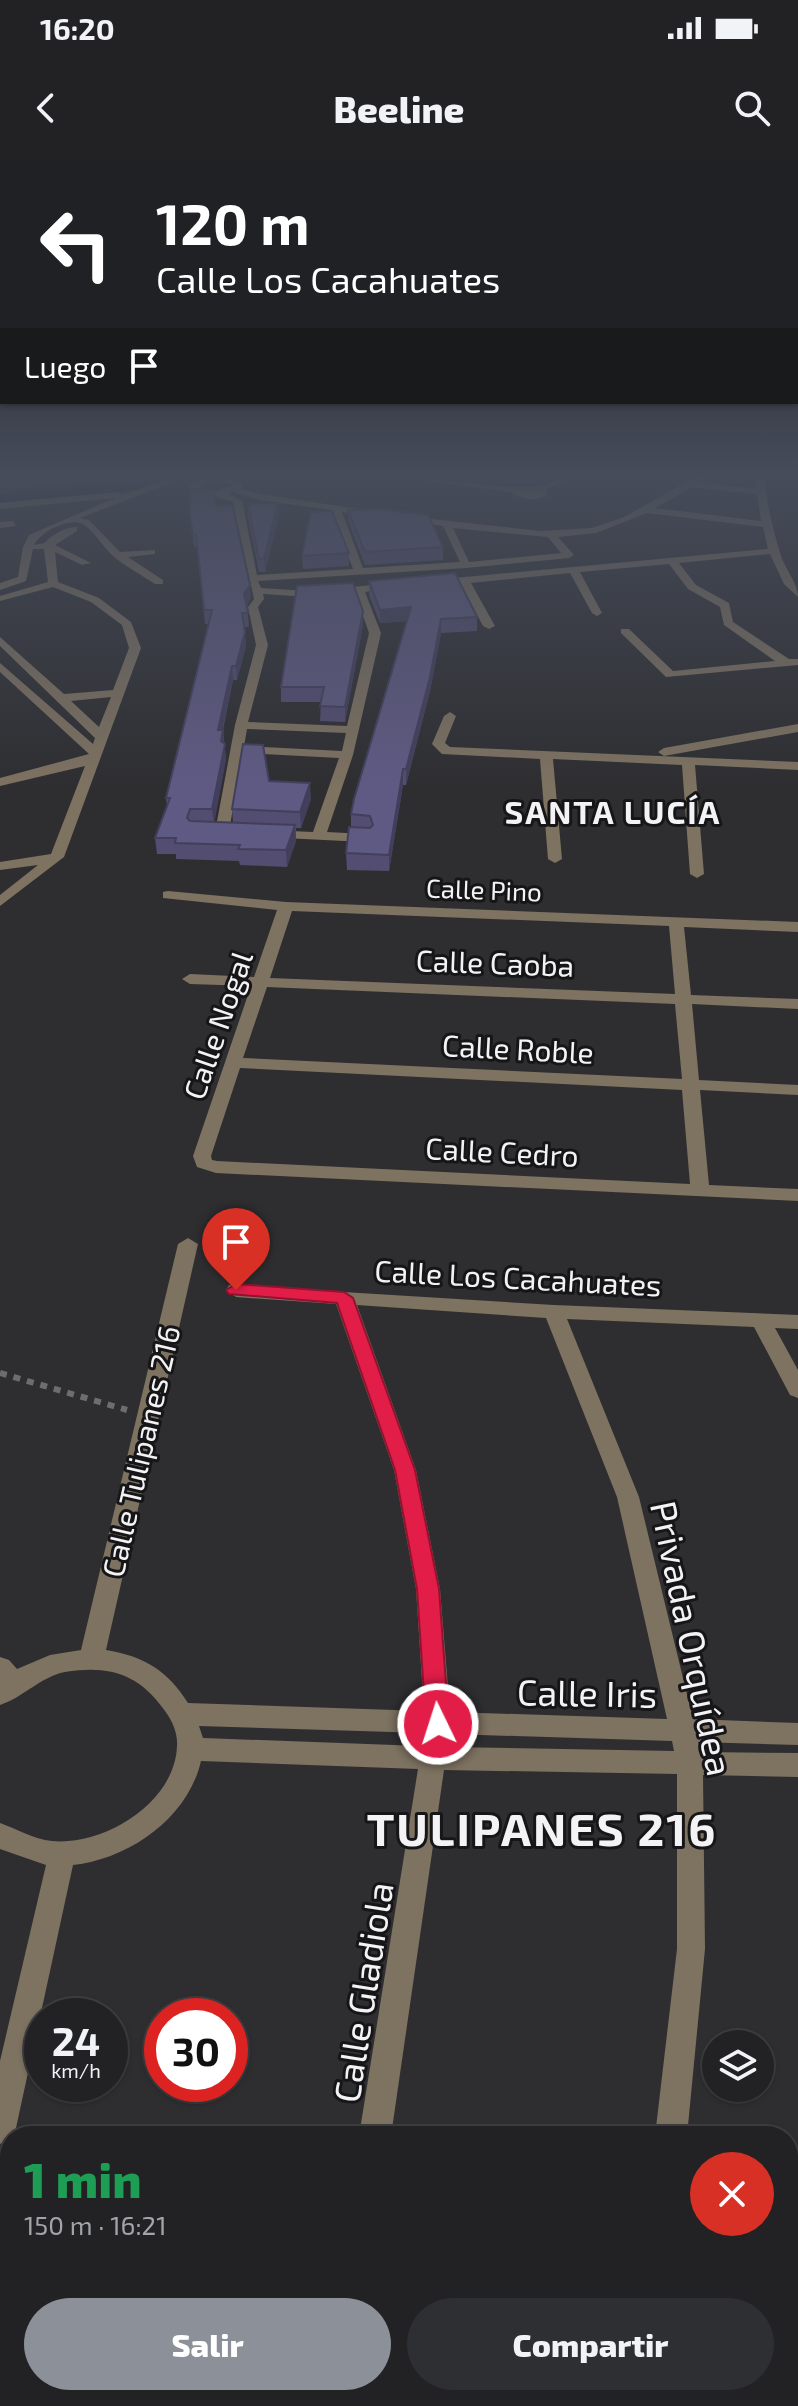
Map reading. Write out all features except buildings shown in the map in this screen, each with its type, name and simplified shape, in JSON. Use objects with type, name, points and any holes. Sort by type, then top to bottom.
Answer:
[{"type":"street","points":[[0,587],[22,579]]},
{"type":"street","points":[[52,579],[53,584]]},
{"type":"street","points":[[154,579],[159,582]]},
{"type":"street","points":[[252,579],[258,591],[259,599],[253,607],[262,645],[241,725],[229,832],[365,838]]},
{"type":"street","points":[[419,584],[477,579]]},
{"type":"street","points":[[578,579],[597,613]]},
{"type":"street","points":[[686,579],[692,587],[725,605],[728,623],[792,662]]},
{"type":"street","points":[[464,580],[489,626]]},
{"type":"street","points":[[0,599],[53,584],[95,600],[130,627],[135,648],[57,857],[0,902]]},
{"type":"street","points":[[258,591],[309,594],[404,585]]},
{"type":"street","points":[[319,835],[347,755],[375,633],[359,589]]},
{"type":"street","points":[[625,631],[670,675],[792,662]]},
{"type":"street","points":[[2,645],[102,737]]},
{"type":"street","points":[[0,666],[95,760]]},
{"type":"street","points":[[62,698],[117,693]]},
{"type":"street","points":[[450,716],[438,744],[441,749],[459,752],[798,766]]},
{"type":"street","points":[[241,725],[353,730]]},
{"type":"street","points":[[631,758],[798,728]]},
{"type":"street","points":[[237,749],[347,755]]},
{"type":"street","points":[[546,755],[555,859]]},
{"type":"street","points":[[0,782],[95,760]]},
{"type":"street","points":[[0,793],[95,760]]},
{"type":"street","points":[[688,761],[697,874]]},
{"type":"street","points":[[0,866],[57,857]]},
{"type":"street","name":"Calle Pino","points":[[168,895],[286,906],[798,927]]},
{"type":"street","name":"Calle Nogal","points":[[203,1163],[202,1156],[286,906]]},
{"type":"street","points":[[676,920],[700,1188]]},
{"type":"street","name":"Calle Caoba","points":[[190,979],[798,1004]]},
{"type":"street","name":"Calle Roble","points":[[235,1063],[798,1090]]},
{"type":"street","name":"Calle Cedro","points":[[203,1163],[216,1167],[798,1195]]},
{"type":"street","name":"Calle Tulipanes 216","points":[[92,1658],[188,1244]]},
{"type":"street","name":"Calle Los Cacahuates","points":[[236,1290],[554,1312],[798,1322]]},
{"type":"street","name":"Calle Gladiola","points":[[344,1298],[405,1470],[428,1589],[438,1724],[377,2126]]},
{"type":"street","name":"Privada Orquídea","points":[[554,1312],[628,1497],[690,1762],[691,1949],[672,2126]]},
{"type":"street","points":[[760,1320],[798,1390]]},
{"type":"street","points":[[0,1835],[29,1850],[62,1854],[120,1840],[158,1813],[182,1778],[190,1749],[182,1714],[155,1678],[120,1662],[92,1658],[5,1682]]},
{"type":"street","name":"Calle Iris","points":[[182,1714],[798,1734]]},
{"type":"street","points":[[190,1749],[435,1758],[798,1765]]},
{"type":"street","points":[[0,2126],[62,1854]]},
{"type":"path","points":[[0,1373],[148,1415]]},
{"type":"district","name":"SANTA LUCÍA","points":[[613,811]]},
{"type":"district","name":"TULIPANES 216","points":[[542,1827]]},
{"type":"route","points":[[236,1290],[344,1298],[405,1470],[428,1589],[438,1724]]}]
